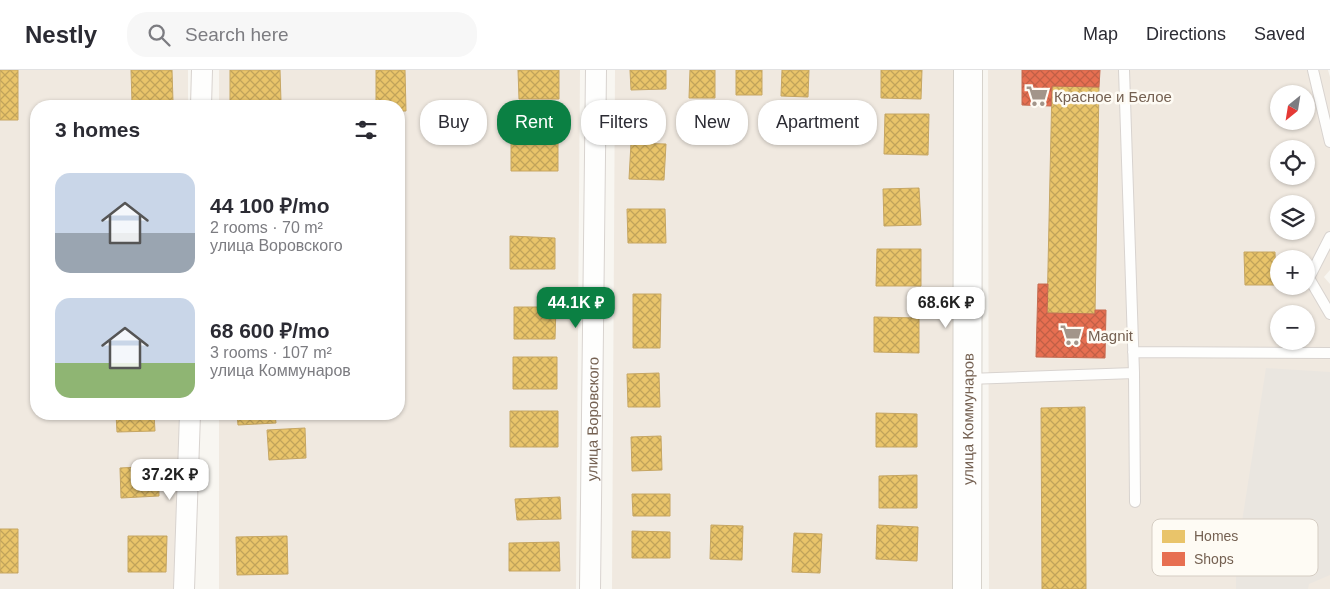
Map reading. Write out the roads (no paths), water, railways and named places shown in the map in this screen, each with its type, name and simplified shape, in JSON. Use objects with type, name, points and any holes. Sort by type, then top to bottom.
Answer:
[{"type":"street","points":[[201,100],[202,70]]},
{"type":"street","name":"улица Воровского","points":[[590,589],[596,70]]},
{"type":"street","name":"улица Коммунаров","points":[[967,589],[968,70]]},
{"type":"street","points":[[184,589],[190,420]]},
{"type":"lane","points":[[1124,70],[1134,373],[1134,502]]},
{"type":"lane","points":[[1313,70],[1330,142]]},
{"type":"lane","points":[[1330,238],[1308,278],[1330,314]]},
{"type":"lane","points":[[1133,352],[1330,353]]},
{"type":"lane","points":[[968,379],[1134,373]]},
{"type":"place","name":"Красное и Белое","points":[[1037,96]]},
{"type":"place","name":"Magnit","points":[[1071,335]]}]
